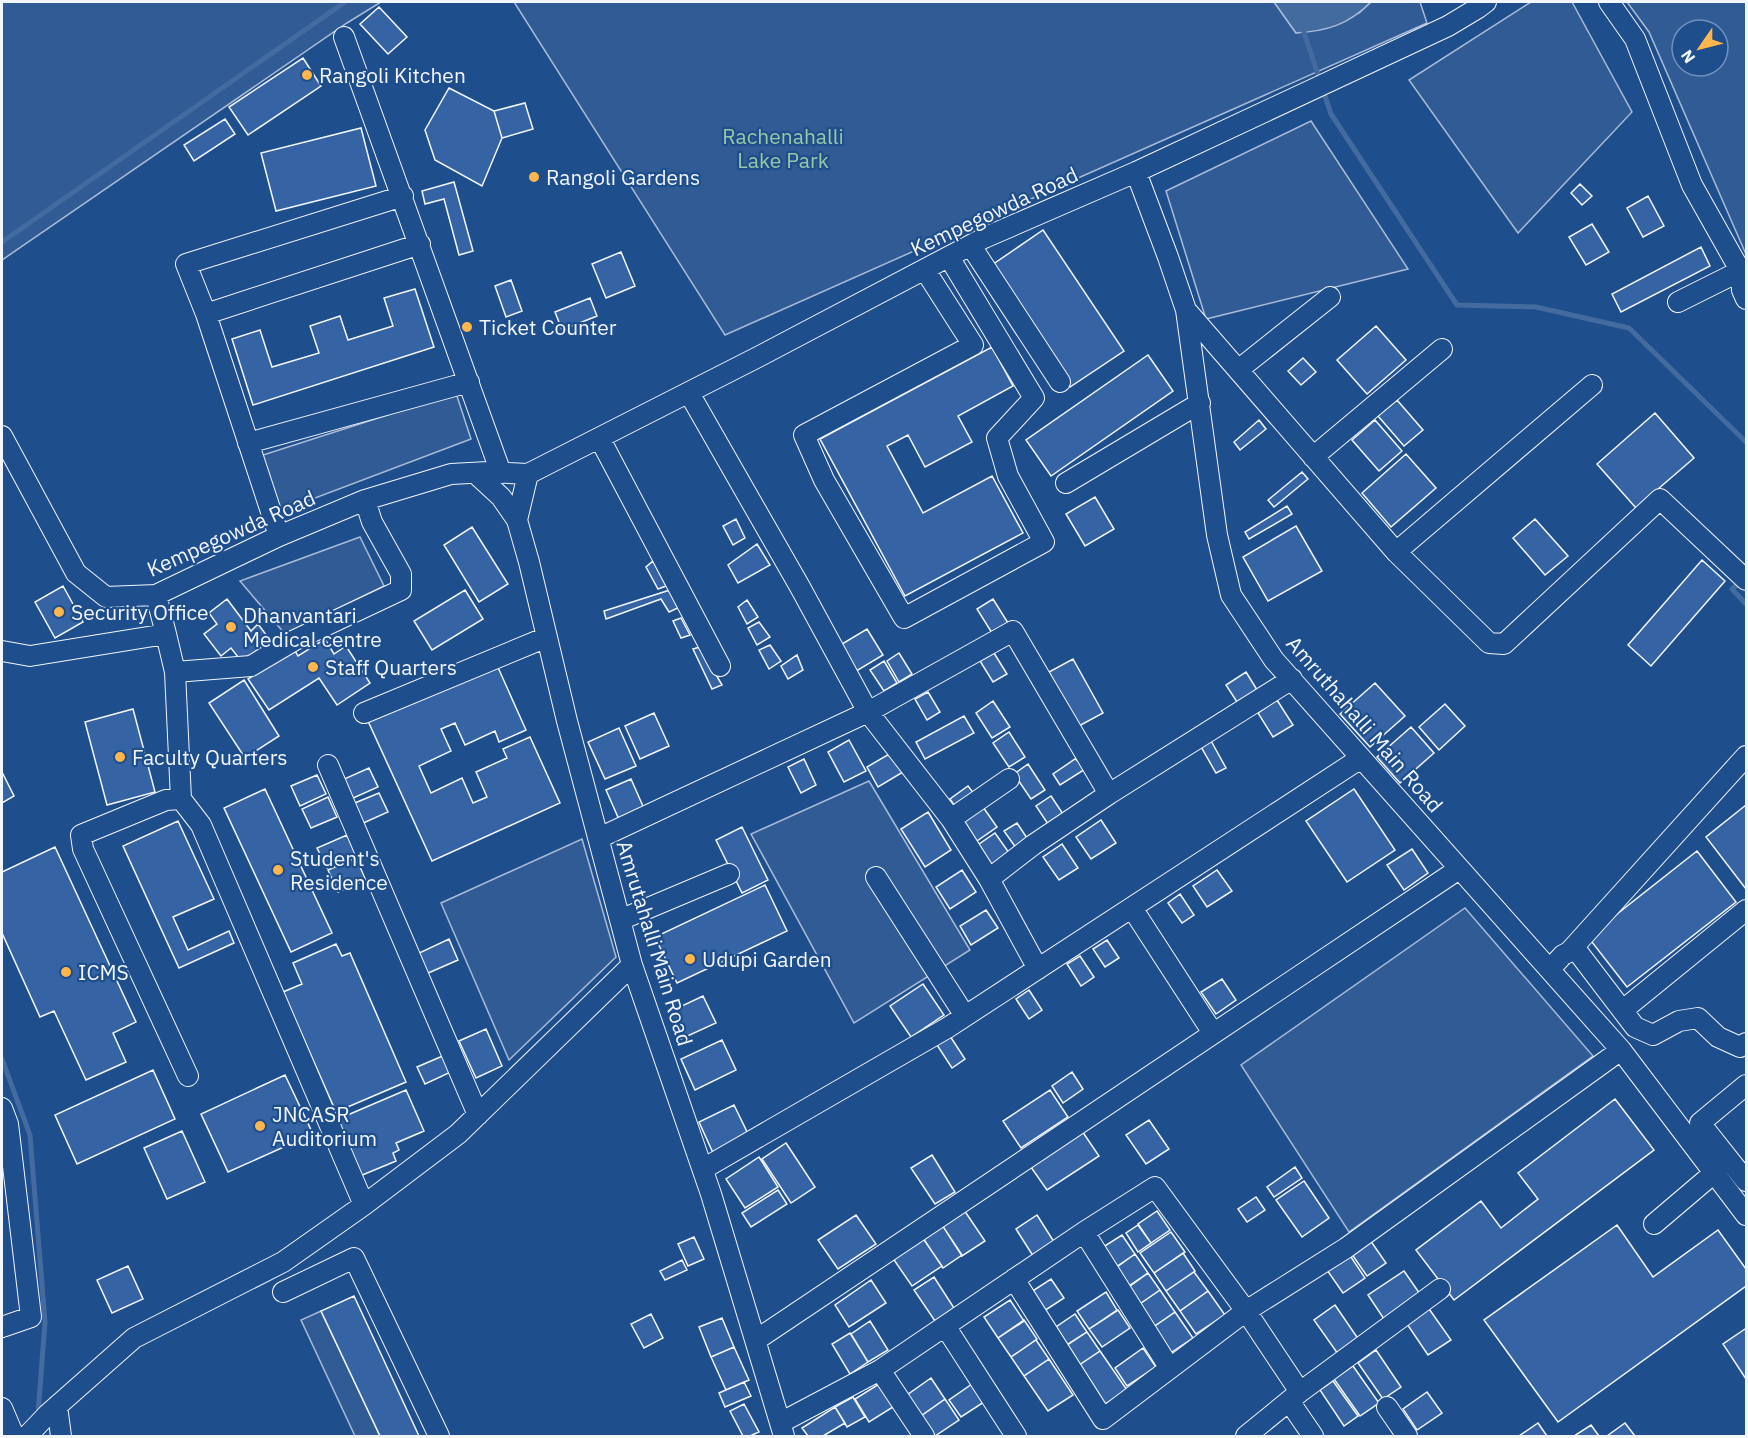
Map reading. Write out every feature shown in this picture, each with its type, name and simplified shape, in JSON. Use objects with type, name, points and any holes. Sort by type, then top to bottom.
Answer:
[{"type":"street","name":"Kempegowda Road","points":[[2,436],[76,573],[106,597],[156,595],[279,536],[364,500],[451,474],[475,472],[528,474],[600,439],[971,246],[1136,172],[1448,26],[1486,2]]},
{"type":"street","points":[[1609,2],[1635,39],[1692,185],[1744,270],[1742,290],[1746,299]]},
{"type":"street","points":[[344,37],[501,473]]},
{"type":"street","name":"Amruthahalli Main Road","points":[[1136,172],[1186,310],[1217,534],[1231,596],[1274,660],[1621,1050],[1714,1173],[1742,1202]]},
{"type":"street","points":[[279,536],[206,314],[186,264],[403,196]]},
{"type":"street","points":[[206,314],[420,244]]},
{"type":"street","points":[[971,246],[1060,382]]},
{"type":"street","points":[[949,257],[1034,398],[997,438],[1008,476],[1044,542],[904,618],[824,480],[804,435],[994,332]]},
{"type":"street","points":[[925,270],[973,345]]},
{"type":"street","points":[[1678,302],[1744,270]]},
{"type":"street","points":[[1238,370],[1329,297]]},
{"type":"street","points":[[1186,310],[1396,552],[1489,643],[1504,644],[1660,499],[1746,580]]},
{"type":"street","points":[[1314,457],[1442,349]]},
{"type":"street","points":[[248,442],[469,382]]},
{"type":"street","points":[[1396,552],[1592,385]]},
{"type":"street","points":[[688,393],[800,587],[868,712],[927,785],[951,819],[989,879],[1038,969]]},
{"type":"street","points":[[1066,483],[1200,404]]},
{"type":"street","points":[[600,439],[720,666]]},
{"type":"street","name":"Amrutahalli Main Road","points":[[475,472],[501,497],[517,520],[632,965],[703,1169],[782,1430]]},
{"type":"street","points":[[517,520],[528,474]]},
{"type":"street","points":[[175,672],[251,666],[295,640],[400,590],[401,574],[372,522],[364,500]]},
{"type":"street","points":[[156,595],[175,672],[181,799],[201,825],[364,1205]]},
{"type":"street","points":[[599,838],[868,712],[1013,631],[1109,794]]},
{"type":"street","points":[[2,651],[30,656],[166,634]]},
{"type":"street","points":[[364,713],[546,637]]},
{"type":"street","points":[[989,879],[1109,794],[1292,680]]},
{"type":"street","points":[[1553,972],[1746,756]]},
{"type":"street","points":[[703,1169],[965,1016],[1361,758]]},
{"type":"street","points":[[328,765],[478,1114]]},
{"type":"street","points":[[951,819],[1009,779]]},
{"type":"street","points":[[181,799],[165,800],[81,835],[82,849],[189,1076]]},
{"type":"street","points":[[756,1340],[1459,868]]},
{"type":"street","points":[[620,920],[729,874]]},
{"type":"street","points":[[876,877],[965,1016]]},
{"type":"street","points":[[1132,908],[1213,1033]]},
{"type":"street","points":[[1623,1010],[1745,915]]},
{"type":"street","points":[[1571,950],[1635,1027],[1653,1035],[1679,1021],[1698,1018],[1718,1037],[1740,1047],[1746,1043]]},
{"type":"street","points":[[27,1437],[52,1410],[134,1338],[283,1262],[364,1205],[458,1134],[632,965]]},
{"type":"street","points":[[1014,1279],[1103,1419],[1246,1311],[1346,1248],[1621,1050]]},
{"type":"street","points":[[1746,1085],[1700,1123],[1746,1181]]},
{"type":"street","points":[[2,1327],[31,1317],[4,1119]]},
{"type":"street","points":[[1654,1224],[1714,1173]]},
{"type":"street","points":[[782,1430],[880,1370],[1155,1186],[1246,1311],[1294,1396],[1313,1437]]},
{"type":"street","points":[[1084,1232],[1169,1367]]},
{"type":"street","points":[[283,1292],[354,1258],[439,1437]]},
{"type":"street","points":[[1246,1437],[1294,1396],[1440,1289]]},
{"type":"street","points":[[945,1326],[1016,1437]]},
{"type":"street","points":[[880,1370],[924,1437]]},
{"type":"street","points":[[1387,1407],[1407,1437]]},
{"type":"street","points":[[2,1408],[14,1437]]},
{"type":"street","points":[[52,1410],[61,1437]]},
{"type":"shaded area","points":[[2,2],[381,2],[2,260]]},
{"type":"shaded area","name":"Rachenahalli Lake Park","points":[[514,2],[1274,2],[1296,33],[1359,13],[1371,2],[1420,2],[1427,23],[725,335]]},
{"type":"shaded area","points":[[1274,2],[1371,2],[1354,16],[1336,25],[1318,31],[1296,33]]},
{"type":"shaded area","points":[[1531,2],[1572,2],[1632,112],[1518,233],[1409,80]]},
{"type":"shaded area","points":[[1627,2],[1746,2],[1745,252],[1649,32]]},
{"type":"shaded area","points":[[1311,121],[1408,269],[1206,319],[1166,191]]},
{"type":"shaded area","points":[[456,393],[471,439],[278,512],[260,456]]},
{"type":"shaded area","points":[[360,537],[384,586],[285,634],[240,581]]},
{"type":"shaded area","points":[[869,781],[970,950],[854,1023],[751,834]]},
{"type":"shaded area","points":[[582,839],[616,957],[509,1060],[441,903]]},
{"type":"shaded area","points":[[1465,908],[1593,1056],[1349,1232],[1241,1065]]},
{"type":"shaded area","points":[[321,1311],[380,1436],[355,1436],[301,1320]]},
{"type":"building","points":[[379,7],[407,37],[388,54],[360,24]]},
{"type":"building","points":[[303,58],[321,86],[248,135],[229,107]]},
{"type":"building","points":[[449,88],[494,111],[502,138],[482,186],[435,160],[425,130]]},
{"type":"building","points":[[525,103],[533,129],[502,138],[494,111]]},
{"type":"building","points":[[225,119],[235,134],[194,161],[184,145]]},
{"type":"building","points":[[361,128],[376,186],[276,211],[261,153]]},
{"type":"building","points":[[454,182],[473,251],[459,255],[444,199],[425,204],[422,191]]},
{"type":"building","points":[[1580,184],[1592,196],[1582,205],[1571,193]]},
{"type":"building","points":[[1648,196],[1664,226],[1643,237],[1627,208]]},
{"type":"building","points":[[1592,224],[1609,252],[1586,265],[1569,237]]},
{"type":"building","points":[[1043,230],[1124,351],[1070,387],[989,267]]},
{"type":"building","points":[[1701,247],[1710,266],[1621,312],[1612,294]]},
{"type":"building","points":[[621,252],[635,286],[606,298],[592,264]]},
{"type":"building","points":[[511,280],[522,311],[506,317],[495,286]]},
{"type":"building","points":[[415,289],[434,347],[253,405],[232,339],[260,330],[272,367],[319,353],[310,326],[340,316],[348,340],[393,326],[384,298]]},
{"type":"building","points":[[590,298],[597,316],[562,330],[555,312]]},
{"type":"building","points":[[1376,326],[1406,360],[1367,394],[1337,360]]},
{"type":"building","points":[[992,347],[1013,386],[958,416],[972,442],[925,467],[908,435],[887,446],[923,513],[992,476],[1023,533],[905,596],[820,439]]},
{"type":"building","points":[[1148,355],[1173,391],[1051,476],[1026,440]]},
{"type":"building","points":[[1303,358],[1316,372],[1301,385],[1288,371]]},
{"type":"building","points":[[1397,400],[1423,430],[1404,446],[1378,416]]},
{"type":"building","points":[[1655,413],[1694,458],[1636,508],[1597,464]]},
{"type":"building","points":[[1259,420],[1266,429],[1240,450],[1234,442]]},
{"type":"building","points":[[1375,420],[1402,451],[1379,471],[1352,440]]},
{"type":"building","points":[[1406,454],[1436,488],[1391,527],[1362,493]]},
{"type":"building","points":[[1302,472],[1308,479],[1274,507],[1268,500]]},
{"type":"building","points":[[1095,497],[1114,529],[1085,546],[1066,514]]},
{"type":"building","points":[[1287,506],[1292,514],[1249,539],[1245,532]]},
{"type":"building","points":[[736,519],[745,538],[733,545],[723,526]]},
{"type":"building","points":[[1535,519],[1568,556],[1545,575],[1513,538]]},
{"type":"building","points":[[1296,526],[1322,571],[1268,601],[1243,557]]},
{"type":"building","points":[[472,527],[508,584],[479,602],[444,545]]},
{"type":"building","points":[[757,544],[770,565],[738,583],[728,565]]},
{"type":"building","points":[[1702,560],[1725,581],[1651,666],[1628,645]]},
{"type":"building","points":[[653,561],[666,586],[658,589],[646,567]]},
{"type":"building","name":"Security Office","points":[[63,586],[83,622],[55,638],[35,602]]},
{"type":"building","points":[[465,590],[483,619],[432,650],[414,621]]},
{"type":"building","points":[[670,590],[680,607],[669,612],[661,599],[606,619],[604,611]]},
{"type":"building","name":"Dhanvantari Medical centre","points":[[227,599],[251,631],[258,624],[270,640],[242,662],[231,648],[221,656],[204,634],[217,624],[209,613]]},
{"type":"building","points":[[993,599],[1008,623],[992,633],[977,609]]},
{"type":"building","points":[[747,600],[758,617],[747,624],[738,607]]},
{"type":"building","points":[[681,618],[690,635],[681,638],[673,621]]},
{"type":"building","points":[[759,622],[770,637],[757,645],[748,628]]},
{"type":"building","points":[[867,629],[883,655],[853,673],[837,647]]},
{"type":"building","name":"Staff Quarters","points":[[325,639],[334,654],[346,646],[370,683],[337,705],[319,678],[269,710],[248,679],[294,649],[298,656]]},
{"type":"building","points":[[770,645],[781,661],[769,669],[759,650]]},
{"type":"building","points":[[700,647],[722,685],[712,689],[693,649]]},
{"type":"building","points":[[899,653],[912,674],[899,682],[887,661]]},
{"type":"building","points":[[994,653],[1007,674],[993,682],[980,661]]},
{"type":"building","points":[[797,655],[803,670],[788,679],[781,666]]},
{"type":"building","points":[[1073,659],[1103,713],[1079,726],[1049,672]]},
{"type":"building","points":[[884,661],[897,683],[884,691],[870,670]]},
{"type":"building","points":[[496,663],[526,730],[499,742],[495,731],[465,745],[455,723],[441,729],[451,751],[419,766],[431,793],[462,778],[473,803],[487,797],[476,772],[507,758],[503,749],[530,737],[560,803],[432,861],[368,721]]},
{"type":"building","points":[[1246,672],[1259,693],[1239,705],[1226,685]]},
{"type":"building","points":[[244,680],[279,736],[245,758],[209,703]]},
{"type":"building","points":[[1375,683],[1405,716],[1370,747],[1340,714]]},
{"type":"building","points":[[928,692],[940,712],[927,720],[915,699]]},
{"type":"building","points":[[1277,700],[1293,725],[1273,737],[1258,713]]},
{"type":"building","points":[[993,701],[1010,727],[992,738],[976,713]]},
{"type":"building","points":[[1445,704],[1465,726],[1439,750],[1419,727]]},
{"type":"building","name":"Faculty Quarters","points":[[133,709],[155,792],[107,805],[85,722]]},
{"type":"building","points":[[654,713],[669,746],[640,759],[625,726]]},
{"type":"building","points":[[964,716],[974,733],[925,759],[916,742]]},
{"type":"building","points":[[1411,727],[1434,753],[1400,783],[1377,757]]},
{"type":"building","points":[[619,728],[636,766],[605,779],[588,742]]},
{"type":"building","points":[[1009,732],[1025,757],[1009,767],[993,743]]},
{"type":"building","points":[[1210,739],[1226,768],[1216,773],[1200,745]]},
{"type":"building","points":[[849,740],[866,771],[844,782],[828,752]]},
{"type":"building","points":[[891,753],[903,772],[878,787],[867,767]]},
{"type":"building","points":[[804,759],[816,785],[801,793],[788,767]]},
{"type":"building","points":[[1075,759],[1087,768],[1060,785],[1053,774]]},
{"type":"building","points":[[1028,764],[1045,790],[1031,799],[1014,774]]},
{"type":"building","points":[[369,768],[378,787],[351,799],[342,780]]},
{"type":"building","points":[[2,772],[14,796],[2,803]]},
{"type":"building","points":[[317,775],[326,794],[300,806],[291,786]]},
{"type":"building","points":[[631,779],[646,813],[621,824],[606,790]]},
{"type":"building","points":[[968,786],[975,795],[956,808],[950,799]]},
{"type":"building","name":"Student's Residence","points":[[265,789],[332,933],[291,952],[224,808]]},
{"type":"building","points":[[1354,789],[1395,850],[1347,882],[1306,821]]},
{"type":"building","points":[[379,793],[388,812],[359,825],[350,805]]},
{"type":"building","points":[[1051,796],[1065,817],[1050,827],[1036,806]]},
{"type":"building","points":[[328,797],[337,817],[311,828],[302,809]]},
{"type":"building","points":[[1746,805],[1746,889],[1706,837]]},
{"type":"building","points":[[983,807],[997,827],[974,843],[960,822]]},
{"type":"building","points":[[928,812],[951,850],[925,867],[901,829]]},
{"type":"building","points":[[1101,820],[1116,843],[1091,859],[1076,837]]},
{"type":"building","points":[[178,821],[214,899],[173,917],[188,950],[229,931],[234,943],[179,968],[123,846]]},
{"type":"building","points":[[1017,823],[1031,844],[1019,852],[1004,831]]},
{"type":"building","points":[[742,827],[768,880],[742,893],[716,840]]},
{"type":"building","points":[[995,833],[1012,857],[989,873],[972,849]]},
{"type":"building","points":[[347,835],[356,855],[327,868],[317,848]]},
{"type":"building","points":[[1062,844],[1078,868],[1059,880],[1043,857]]},
{"type":"building","name":"ICMS","points":[[55,847],[136,1022],[113,1033],[126,1062],[86,1080],[54,1011],[40,1017],[2,933],[2,872]]},
{"type":"building","points":[[1412,849],[1428,873],[1404,890],[1387,865]]},
{"type":"building","points":[[1697,851],[1736,902],[1627,987],[1588,937]]},
{"type":"building","points":[[356,858],[366,880],[338,892],[328,870]]},
{"type":"building","points":[[962,870],[976,892],[950,909],[936,887]]},
{"type":"building","points":[[1217,870],[1232,891],[1207,907],[1193,886]]},
{"type":"building","points":[[765,885],[787,931],[677,983],[655,937]]},
{"type":"building","points":[[1180,894],[1194,915],[1182,923],[1168,903]]},
{"type":"building","points":[[986,910],[998,928],[971,945],[960,926]]},
{"type":"building","points":[[449,939],[458,960],[426,974],[417,954]]},
{"type":"building","points":[[1107,940],[1119,958],[1105,967],[1093,949]]},
{"type":"building","points":[[336,944],[342,956],[350,953],[406,1082],[336,1112],[283,992],[302,984],[293,963]]},
{"type":"building","points":[[1080,956],[1094,977],[1081,986],[1067,964]]},
{"type":"building","points":[[1222,979],[1236,1000],[1216,1014],[1201,992]]},
{"type":"building","points":[[923,984],[944,1015],[911,1037],[890,1006]]},
{"type":"building","points":[[1029,990],[1042,1010],[1029,1019],[1016,999]]},
{"type":"building","points":[[703,996],[716,1023],[681,1039],[669,1012]]},
{"type":"building","points":[[486,1029],[502,1066],[476,1078],[459,1041]]},
{"type":"building","points":[[950,1036],[965,1059],[952,1068],[937,1045]]},
{"type":"building","points":[[722,1040],[736,1070],[695,1090],[681,1059]]},
{"type":"building","points":[[445,1055],[453,1071],[425,1084],[417,1067]]},
{"type":"building","points":[[153,1070],[175,1119],[77,1164],[55,1115]]},
{"type":"building","points":[[1072,1072],[1083,1089],[1063,1103],[1052,1086]]},
{"type":"building","points":[[285,1075],[313,1134],[228,1172],[201,1114]]},
{"type":"building","points":[[406,1090],[424,1131],[396,1143],[399,1150],[393,1153],[396,1161],[360,1176],[336,1120]]},
{"type":"building","points":[[1050,1090],[1068,1117],[1021,1148],[1003,1121]]},
{"type":"building","points":[[1615,1099],[1654,1150],[1454,1300],[1416,1250],[1481,1201],[1501,1228],[1538,1199],[1518,1173]]},
{"type":"building","points":[[734,1105],[750,1138],[714,1155],[699,1122]]},
{"type":"building","points":[[1149,1120],[1169,1149],[1146,1164],[1126,1135]]},
{"type":"building","points":[[1080,1128],[1099,1156],[1047,1190],[1028,1163]]},
{"type":"building","points":[[182,1131],[205,1182],[167,1199],[144,1148]]},
{"type":"building","points":[[786,1143],[815,1187],[791,1203],[762,1159]]},
{"type":"building","points":[[932,1155],[955,1192],[935,1204],[911,1168]]},
{"type":"building","points":[[759,1157],[778,1187],[745,1208],[726,1179]]},
{"type":"building","points":[[1295,1167],[1302,1178],[1274,1197],[1267,1187]]},
{"type":"building","points":[[1304,1181],[1329,1218],[1302,1237],[1276,1200]]},
{"type":"building","points":[[778,1190],[787,1204],[751,1227],[742,1213]]},
{"type":"building","points":[[1256,1197],[1265,1210],[1247,1222],[1238,1209]]},
{"type":"building","points":[[964,1210],[985,1241],[962,1256],[942,1225]]},
{"type":"building","points":[[1157,1211],[1170,1230],[1151,1243],[1138,1224]]},
{"type":"building","points":[[856,1215],[876,1244],[838,1269],[818,1240]]},
{"type":"building","points":[[1037,1215],[1056,1245],[1035,1259],[1016,1229]]},
{"type":"building","points":[[942,1225],[962,1255],[943,1268],[923,1238]]},
{"type":"building","points":[[1138,1225],[1151,1243],[1138,1252],[1126,1233]]},
{"type":"building","points":[[1617,1225],[1653,1277],[1718,1230],[1746,1269],[1746,1286],[1558,1422],[1484,1320]]},
{"type":"building","points":[[1171,1232],[1185,1252],[1154,1273],[1140,1253]]},
{"type":"building","points":[[920,1234],[942,1266],[912,1286],[890,1254]]},
{"type":"building","points":[[1122,1235],[1135,1254],[1113,1269],[1100,1249]]},
{"type":"building","points":[[694,1237],[704,1259],[688,1266],[678,1244]]},
{"type":"building","points":[[1370,1240],[1386,1263],[1367,1276],[1351,1253]]},
{"type":"building","points":[[1183,1253],[1195,1271],[1166,1291],[1154,1273]]},
{"type":"building","points":[[1135,1254],[1148,1273],[1126,1289],[1113,1270]]},
{"type":"building","points":[[1349,1254],[1365,1278],[1343,1293],[1327,1270]]},
{"type":"building","points":[[682,1260],[687,1270],[665,1280],[660,1271]]},
{"type":"building","points":[[128,1266],[143,1299],[112,1313],[97,1280]]},
{"type":"building","points":[[1404,1271],[1420,1294],[1384,1319],[1368,1295]]},
{"type":"building","points":[[1194,1272],[1208,1291],[1180,1311],[1166,1291]]},
{"type":"building","points":[[1148,1273],[1160,1290],[1138,1305],[1126,1288]]},
{"type":"building","points":[[934,1277],[954,1308],[935,1321],[914,1290]]},
{"type":"building","points":[[1051,1279],[1064,1298],[1041,1313],[1028,1294]]},
{"type":"building","points":[[871,1280],[886,1303],[849,1327],[835,1305]]},
{"type":"building","points":[[1160,1290],[1175,1312],[1152,1328],[1137,1306]]},
{"type":"building","points":[[1208,1291],[1225,1315],[1196,1334],[1180,1311]]},
{"type":"building","points":[[1106,1292],[1117,1310],[1089,1329],[1077,1311]]},
{"type":"building","points":[[354,1296],[419,1436],[380,1436],[321,1311]]},
{"type":"building","points":[[1010,1300],[1024,1321],[998,1338],[984,1317]]},
{"type":"building","points":[[1335,1305],[1359,1340],[1338,1354],[1314,1320]]},
{"type":"building","points":[[1427,1306],[1451,1340],[1428,1355],[1405,1321]]},
{"type":"building","points":[[1118,1310],[1130,1328],[1102,1347],[1089,1329]]},
{"type":"building","points":[[1175,1312],[1193,1338],[1169,1354],[1152,1328]]},
{"type":"building","points":[[651,1314],[663,1338],[644,1348],[631,1324]]},
{"type":"building","points":[[1075,1314],[1087,1332],[1062,1348],[1050,1331]]},
{"type":"building","points":[[722,1318],[734,1347],[711,1357],[699,1327]]},
{"type":"building","points":[[1024,1320],[1037,1339],[1011,1357],[998,1338]]},
{"type":"building","points":[[870,1321],[888,1350],[868,1362],[851,1334]]},
{"type":"building","points":[[1745,1329],[1746,1331],[1746,1379],[1723,1344]]},
{"type":"building","points":[[1087,1332],[1100,1351],[1076,1367],[1063,1348]]},
{"type":"building","points":[[850,1333],[868,1362],[850,1374],[832,1344]]},
{"type":"building","points":[[1036,1340],[1049,1359],[1024,1376],[1011,1357]]},
{"type":"building","points":[[734,1347],[749,1380],[726,1390],[711,1357]]},
{"type":"building","points":[[1143,1348],[1156,1367],[1127,1386],[1115,1368]]},
{"type":"building","points":[[1376,1350],[1401,1387],[1383,1399],[1358,1363]]},
{"type":"building","points":[[1100,1351],[1127,1390],[1101,1407],[1075,1368]]},
{"type":"building","points":[[1049,1359],[1073,1395],[1048,1411],[1024,1376]]},
{"type":"building","points":[[1353,1366],[1379,1403],[1360,1416],[1334,1379]]},
{"type":"building","points":[[931,1378],[945,1399],[921,1416],[907,1395]]},
{"type":"building","points":[[1333,1381],[1358,1416],[1344,1426],[1320,1390]]},
{"type":"building","points":[[744,1382],[751,1396],[725,1407],[719,1393]]},
{"type":"building","points":[[879,1384],[893,1407],[869,1422],[855,1399]]},
{"type":"building","points":[[972,1384],[984,1402],[961,1417],[949,1400]]},
{"type":"building","points":[[1427,1392],[1442,1413],[1417,1430],[1403,1409]]},
{"type":"building","points":[[853,1397],[865,1417],[847,1427],[835,1407]]},
{"type":"building","points":[[945,1399],[959,1420],[935,1436],[921,1416]]},
{"type":"building","points":[[744,1404],[759,1432],[750,1436],[743,1436],[730,1411]]},
{"type":"building","points":[[835,1407],[845,1423],[823,1436],[808,1436],[802,1428]]},
{"type":"building","points":[[1538,1423],[1547,1436],[1519,1436]]},
{"type":"building","points":[[1625,1423],[1635,1436],[1607,1436]]},
{"type":"building","points":[[1591,1425],[1599,1436],[1574,1436]]},
{"type":"waterway","points":[[2,242],[345,2]]},
{"type":"waterway","points":[[1304,32],[1320,81]]},
{"type":"waterway","points":[[1323,90],[1331,114],[1457,305],[1536,307],[1629,328],[1746,442]]},
{"type":"waterway","points":[[1740,582],[1732,589],[1746,604]]},
{"type":"waterway","points":[[2,1059],[30,1135],[45,1322],[38,1414]]},
{"type":"place","name":"Rangoli Kitchen","points":[[307,75]]},
{"type":"place","name":"Rangoli Gardens","points":[[534,177]]},
{"type":"place","name":"Ticket Counter","points":[[467,327]]},
{"type":"place","name":"Security Office","points":[[59,612]]},
{"type":"place","name":"Dhanvantari Medical centre","points":[[231,627]]},
{"type":"place","name":"Staff Quarters","points":[[313,667]]},
{"type":"place","name":"Faculty Quarters","points":[[120,757]]},
{"type":"place","name":"Student's Residence","points":[[278,870]]},
{"type":"place","name":"Udupi Garden","points":[[690,959]]},
{"type":"place","name":"ICMS","points":[[66,972]]},
{"type":"place","name":"JNCASR Auditorium","points":[[260,1126]]}]
